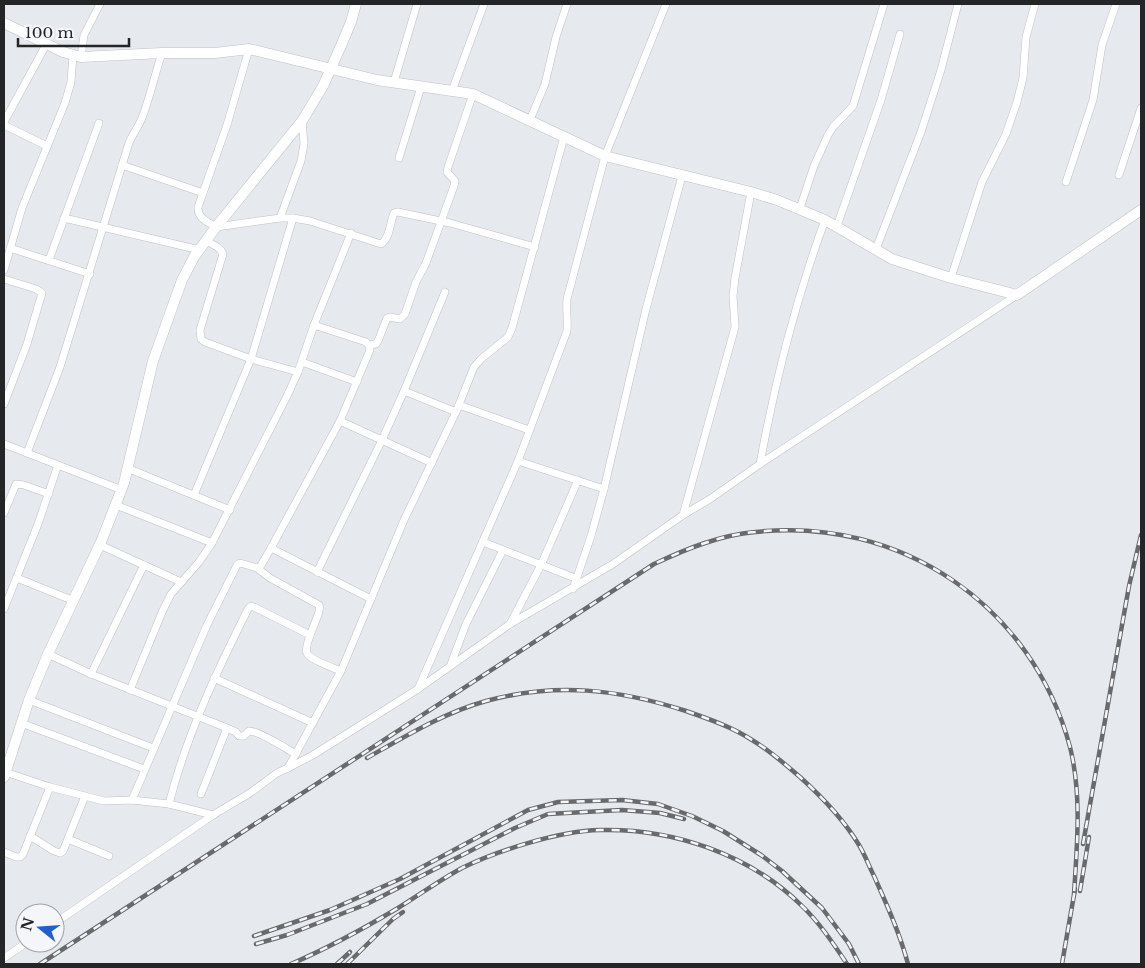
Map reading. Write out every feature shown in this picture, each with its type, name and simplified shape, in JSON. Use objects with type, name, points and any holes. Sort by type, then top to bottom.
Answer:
[{"type":"street","points":[[4,270],[22,208],[65,103],[84,35],[89,22],[100,4]]},
{"type":"street","points":[[213,815],[169,804],[132,800],[104,801],[4,774],[29,700],[48,654],[100,545],[122,490],[153,361],[182,280],[216,227],[302,121],[323,86],[351,22],[356,4]]},
{"type":"street","points":[[394,82],[417,4]]},
{"type":"street","points":[[452,91],[484,4]]},
{"type":"street","points":[[530,120],[545,84],[556,37],[567,4]]},
{"type":"street","points":[[418,689],[518,460],[567,331],[567,299],[605,156],[666,4]]},
{"type":"street","points":[[800,208],[814,166],[828,135],[853,106],[884,4]]},
{"type":"street","points":[[876,249],[924,123],[941,70],[958,4]]},
{"type":"street","points":[[952,278],[977,196],[1006,134],[1017,102],[1023,78],[1026,37],[1035,4]]},
{"type":"street","points":[[1066,182],[1093,100],[1102,45],[1116,4]]},
{"type":"street","points":[[4,23],[63,52],[77,56],[215,52],[249,49],[377,80],[473,94],[605,156],[751,192],[800,208],[837,226],[892,260],[1017,295]]},
{"type":"street","points":[[837,226],[881,100],[900,34]]},
{"type":"street","points":[[47,43],[4,123],[47,146]]},
{"type":"street","points":[[249,49],[227,125],[198,207],[199,214],[216,227],[280,218],[293,218],[351,233],[378,244],[385,243],[392,216],[396,212],[441,221],[535,247]]},
{"type":"street","points":[[27,453],[60,367],[90,274],[130,138],[144,114],[162,53]]},
{"type":"street","points":[[399,158],[421,87]]},
{"type":"street","points":[[314,325],[366,342],[369,345],[376,344],[378,341],[387,318],[400,319],[405,314],[416,282],[426,264],[455,181],[447,172],[448,167],[473,94]]},
{"type":"street","points":[[1118,175],[1141,108]]},
{"type":"street","points":[[280,218],[301,161],[304,144],[302,121]]},
{"type":"street","points":[[49,260],[99,124]]},
{"type":"street","points":[[288,768],[341,671],[404,520],[458,409],[474,367],[508,337],[535,247],[564,136]]},
{"type":"street","points":[[122,165],[203,194]]},
{"type":"street","points":[[572,589],[591,536],[604,489],[646,309],[682,176]]},
{"type":"street","points":[[683,515],[735,327],[735,278],[751,192]]},
{"type":"street","points":[[65,916],[213,815],[250,794],[277,773],[313,755],[418,689],[510,624],[613,564],[683,515],[1017,295],[1141,210]]},
{"type":"street","points":[[64,218],[104,228],[203,246],[216,245],[223,254],[200,330],[201,339],[251,359],[298,372]]},
{"type":"street","points":[[194,495],[251,359],[293,218]]},
{"type":"street","points":[[760,464],[770,410],[792,320],[810,262],[826,220]]},
{"type":"street","points":[[130,690],[171,594],[199,562],[212,543],[298,372],[314,325],[351,233]]},
{"type":"street","points":[[10,248],[90,274]]},
{"type":"street","points":[[4,279],[36,289],[42,293],[27,344],[4,404]]},
{"type":"street","points":[[316,572],[382,440],[445,292]]},
{"type":"street","points":[[257,568],[262,565],[340,421],[370,350],[369,345]]},
{"type":"street","points":[[302,362],[357,382]]},
{"type":"street","points":[[404,391],[529,430]]},
{"type":"street","points":[[340,421],[432,463]]},
{"type":"street","points":[[4,444],[122,490]]},
{"type":"street","points":[[518,460],[604,489]]},
{"type":"street","points":[[4,609],[49,494],[58,465]]},
{"type":"street","points":[[128,468],[230,510]]},
{"type":"street","points":[[510,624],[541,565],[578,480]]},
{"type":"street","points":[[4,513],[16,484],[49,494]]},
{"type":"street","points":[[116,505],[212,543]]},
{"type":"street","points":[[483,542],[576,578]]},
{"type":"street","points":[[100,545],[181,582]]},
{"type":"street","points":[[271,548],[371,599]]},
{"type":"street","points":[[451,664],[466,624],[503,550]]},
{"type":"street","points":[[132,800],[153,748],[173,707],[206,625],[237,564],[240,563],[257,568],[270,578],[319,605],[320,611],[310,635],[306,650],[307,654],[341,671]]},
{"type":"street","points":[[91,674],[144,565]]},
{"type":"street","points":[[17,578],[74,601]]},
{"type":"street","points":[[169,804],[180,766],[198,717],[214,678],[248,608],[251,606],[310,635]]},
{"type":"street","points":[[48,654],[91,674],[227,728],[242,737],[249,730],[255,731],[271,742],[296,754]]},
{"type":"street","points":[[214,678],[313,723]]},
{"type":"street","points":[[29,700],[153,748]]},
{"type":"street","points":[[21,723],[144,769]]},
{"type":"street","points":[[201,794],[227,728]]},
{"type":"street","points":[[4,852],[16,857],[20,857],[23,854],[50,787]]},
{"type":"street","points":[[30,836],[57,853],[63,851],[85,796]]},
{"type":"street","points":[[68,839],[109,856]]},
{"type":"street","points":[[4,958],[15,950]]},
{"type":"railway","points":[[40,964],[654,564],[703,544],[729,536],[755,532],[809,531],[860,539],[908,556],[953,580],[992,612],[1025,651],[1052,696],[1070,747],[1074,765],[1077,802],[1074,894]]},
{"type":"railway","points":[[1083,844],[1129,586],[1141,535]]},
{"type":"railway","points":[[367,758],[424,726],[454,712],[486,701],[537,691],[587,691],[636,697],[712,720],[744,735],[771,753],[789,767],[840,818],[865,857],[893,920],[908,964]]},
{"type":"railway","points":[[254,936],[330,910],[400,879],[528,810],[558,802],[622,800],[658,804],[692,816],[723,831],[761,855],[782,871],[822,908],[849,944],[859,964]]},
{"type":"railway","points":[[256,944],[287,935],[367,904],[515,828],[548,814],[622,810],[660,813],[684,819]]},
{"type":"railway","points":[[291,964],[359,931],[462,868],[477,861],[511,848],[548,838],[600,830],[627,831],[682,839],[734,858],[758,871],[780,887],[808,912],[847,964]]},
{"type":"railway","points":[[1080,891],[1089,837]]},
{"type":"railway","points":[[1062,964],[1075,889]]},
{"type":"railway","points":[[347,964],[393,919],[403,912]]},
{"type":"railway","points":[[337,964],[350,952]]}]
